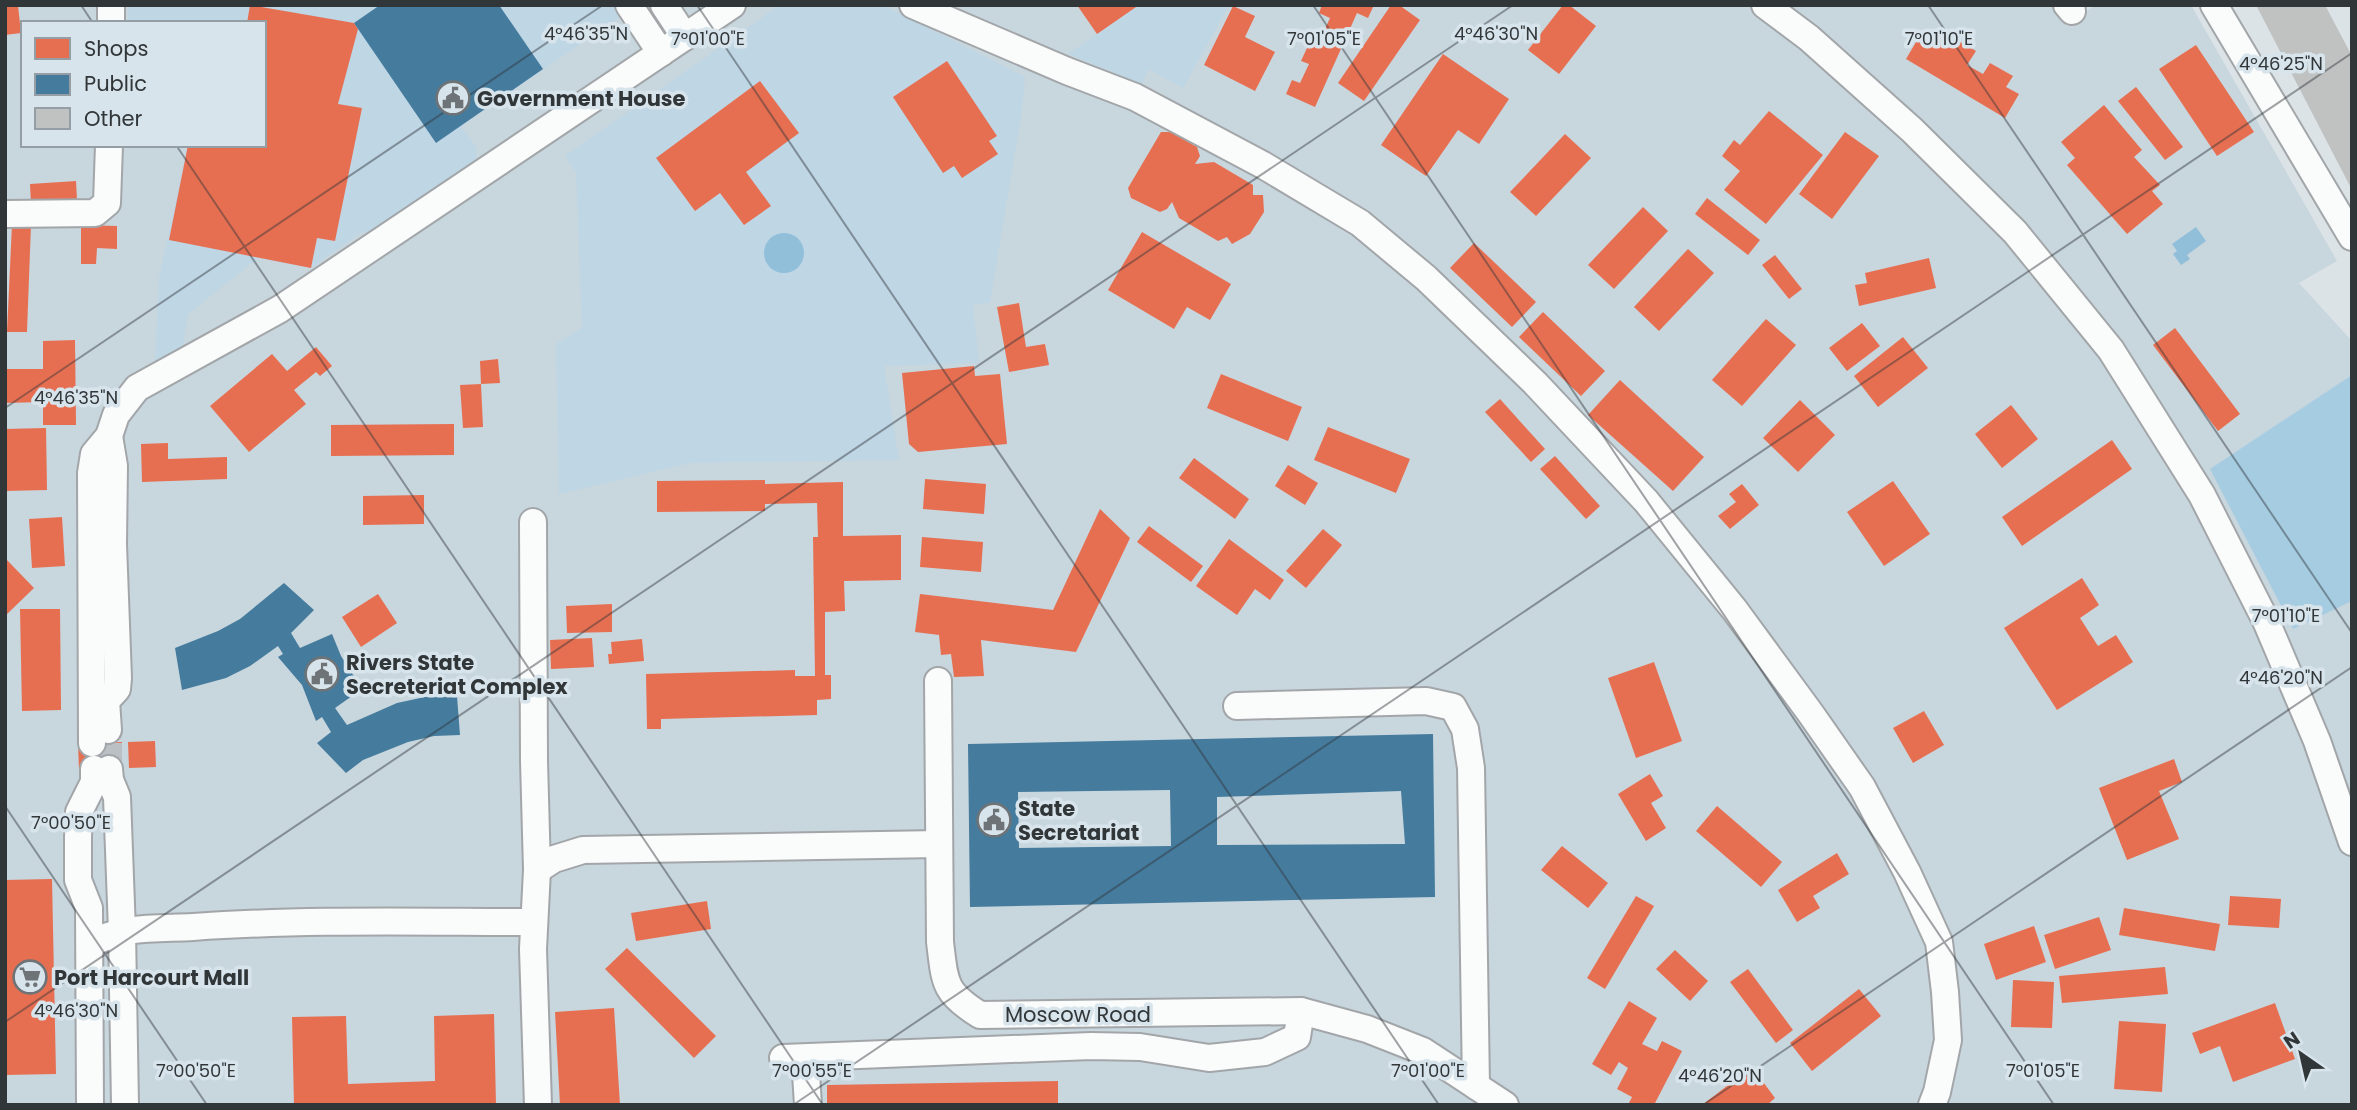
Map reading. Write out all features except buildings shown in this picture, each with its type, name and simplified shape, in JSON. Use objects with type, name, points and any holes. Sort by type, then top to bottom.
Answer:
[{"type":"street","points":[[629,5],[661,53]]},
{"type":"street","points":[[664,5],[685,37]]},
{"type":"street","points":[[90,1105],[89,908],[78,880],[78,837],[79,812],[94,782],[101,756],[91,473],[94,454],[109,436],[116,415],[137,388],[280,309],[732,5]]},
{"type":"street","points":[[913,5],[1135,97],[1263,165],[1360,223],[1426,278],[1535,383],[1646,501],[1734,610],[1811,714],[1862,787],[1907,872],[1939,942],[1948,1041],[1937,1091],[1931,1105]]},
{"type":"street","points":[[1765,5],[1809,38],[1891,112],[2015,232],[2110,350],[2202,495],[2266,621],[2318,741],[2352,842]]},
{"type":"street","points":[[2214,5],[2352,237]]},
{"type":"street","points":[[5,214],[95,213],[107,203],[109,147]]},
{"type":"street","points":[[533,522],[537,870],[533,922],[538,1105]]},
{"type":"street","name":"Moscow Road","points":[[938,681],[940,942],[946,983],[958,1001],[980,1015],[1301,1011],[1367,1029],[1423,1051],[1505,1105]]},
{"type":"street","points":[[1237,706],[1426,701],[1453,707],[1465,729],[1471,768],[1476,1086]]},
{"type":"street","points":[[101,756],[117,797],[125,1105]]},
{"type":"street","points":[[537,870],[554,859],[583,850],[939,844]]},
{"type":"street","points":[[90,944],[122,931],[260,923],[533,922]]},
{"type":"street","points":[[808,1105],[794,1058],[1091,1046],[1140,1047],[1209,1059],[1265,1052],[1297,1037],[1301,1011]]},
{"type":"shaded area","points":[[5,5],[2056,5],[2072,22],[2095,5],[2191,5],[2337,261],[2299,283],[2352,341],[2352,1105],[5,1105]]},
{"type":"shaded area","points":[[128,5],[637,5],[461,126],[476,147],[477,164],[376,234],[362,232],[311,268],[258,258],[188,314],[182,350],[155,364],[159,278],[188,147],[266,147],[266,21],[128,21]]},
{"type":"shaded area","points":[[780,5],[883,5],[1025,77],[1022,111],[990,302],[973,305],[979,363],[884,366],[899,460],[690,463],[559,494],[556,344],[582,328],[576,172],[565,156]]},
{"type":"shaded area","points":[[1139,5],[1229,5],[1183,88],[1148,69],[1142,84],[1068,54]]},
{"type":"shaded area","points":[[2196,227],[2206,241],[2187,255],[2190,259],[2181,265],[2173,254],[2177,251],[2172,244]]},
{"type":"shaded area","points":[[784,233],[798,239],[804,253],[798,267],[784,273],[770,267],[764,253],[770,239]]},
{"type":"shaded area","points":[[2352,375],[2352,601],[2293,629],[2210,469]]},
{"type":"tunnel","points":[[109,743],[109,769]]},
{"type":"place","name":"Government House","points":[[453,98]]},
{"type":"place","name":"Rivers State Secreteriat Complex","points":[[322,674]]},
{"type":"place","name":"State Secretariat","points":[[994,820]]},
{"type":"place","name":"Port Harcourt Mall","points":[[30,977]]}]
